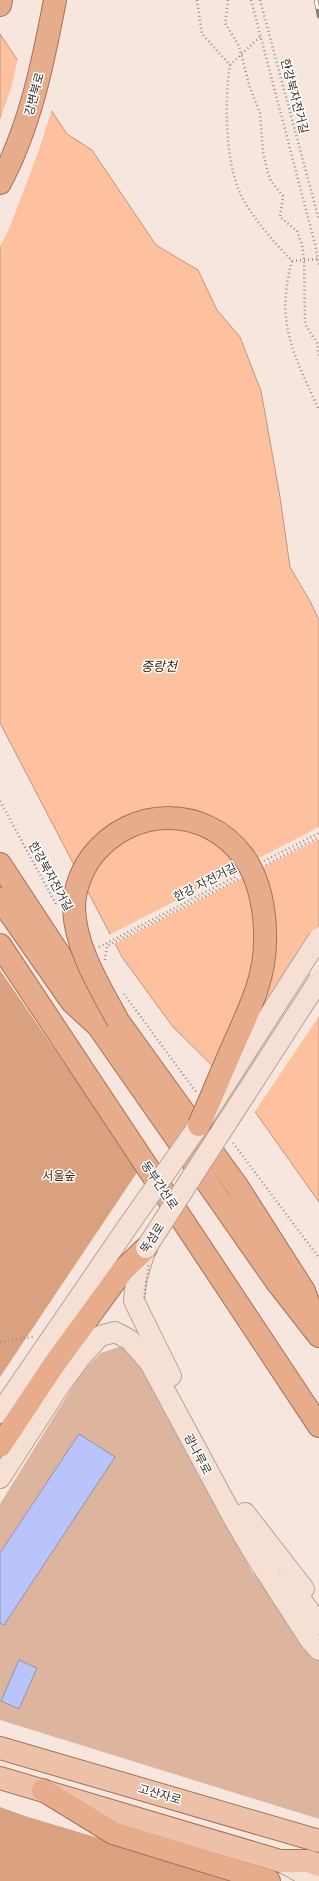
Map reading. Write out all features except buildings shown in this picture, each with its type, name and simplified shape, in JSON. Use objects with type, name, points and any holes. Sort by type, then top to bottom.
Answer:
[{"type":"highway","points":[[0,5],[1,0]]},
{"type":"highway","name":"강변북로","points":[[0,183],[14,157],[40,73],[55,0]]},
{"type":"highway","points":[[0,197],[14,157]]},
{"type":"highway","points":[[108,1024],[92,969],[81,944],[75,922],[74,906],[76,892],[85,867],[99,848],[108,839],[117,832],[138,822],[150,819],[174,818],[196,822],[217,831],[236,847],[251,870],[263,911],[265,941],[262,971],[253,1001],[199,1125]]},
{"type":"highway","points":[[0,864],[84,992],[241,1193],[304,1291],[319,1335]]},
{"type":"highway","points":[[0,899],[72,1002],[108,1024]]},
{"type":"highway","name":"동부간선로","points":[[0,945],[319,1426]]},
{"type":"highway","points":[[0,1446],[53,1366],[123,1270],[146,1248]]},
{"type":"highway","points":[[43,1790],[113,1833],[269,1881]]},
{"type":"main road","points":[[0,1413],[52,1334],[199,1125],[319,938]]},
{"type":"main road","name":"뚝섬로","points":[[0,1478],[60,1385],[74,1354],[146,1248],[319,980]]},
{"type":"main road","name":"광나루로","points":[[146,1248],[136,1280],[134,1301],[166,1367],[245,1513],[255,1535],[319,1624]]},
{"type":"main road","name":"광나루로","points":[[60,1385],[80,1358],[100,1336],[115,1332],[130,1340],[150,1363],[209,1474],[255,1555],[310,1640],[319,1650]]},
{"type":"main road","points":[[245,1513],[319,1608]]},
{"type":"main road","name":"고산자로","points":[[3,1748],[319,1841]]},
{"type":"main road","points":[[0,1778],[280,1861],[305,1875],[319,1879]]},
{"type":"main road","points":[[280,1861],[308,1861],[319,1864]]},
{"type":"path","points":[[197,0],[202,34],[230,65]]},
{"type":"path","points":[[228,0],[225,23],[239,46],[250,88],[260,114],[263,152],[268,173],[283,196],[280,217],[297,231],[302,245],[304,260],[305,324],[317,342],[319,358]]},
{"type":"path","points":[[251,0],[315,244],[319,266]]},
{"type":"path","name":"한강북자전거길","points":[[260,0],[319,220]]},
{"type":"path","points":[[261,36],[230,65],[227,84],[227,123],[233,172],[243,200],[264,231],[292,261]]},
{"type":"path","points":[[292,261],[317,259]]},
{"type":"path","points":[[292,261],[286,300],[286,320],[292,345],[319,410]]},
{"type":"path","name":"한강북자전거길","points":[[0,801],[59,909]]},
{"type":"path","points":[[262,862],[319,833]]},
{"type":"path","points":[[264,866],[319,837]]},
{"type":"path","name":"한강 자전거길","points":[[94,945],[99,947],[242,875],[107,946],[105,961]]},
{"type":"path","points":[[0,1342],[52,1334]]},
{"type":"shaded area","points":[[119,1347],[124,1347],[141,1368],[252,1572],[319,1655],[319,1819],[0,1720],[0,1504],[81,1373],[101,1353]]},
{"type":"green space","name":"서울숲","points":[[0,970],[138,1171],[0,1377]]},
{"type":"green space","points":[[0,1807],[25,1816],[241,1881],[0,1881]]},
{"type":"water","name":"중랑천","points":[[0,34],[67,134],[92,150],[156,245],[198,270],[217,310],[240,337],[261,391],[280,497],[290,567],[310,601],[319,620],[319,1202],[246,1099],[173,1027],[122,957],[0,723]]},
{"type":"pier","points":[[18,58],[52,109],[39,150],[11,224],[0,247],[0,120],[12,85]]},
{"type":"pier","points":[[319,827],[319,839],[114,944],[109,935]]},
{"type":"pier","points":[[319,926],[319,1016],[254,1113],[245,1101],[216,1072],[271,997]]},
{"type":"railway","points":[[316,0],[319,16]]}]
